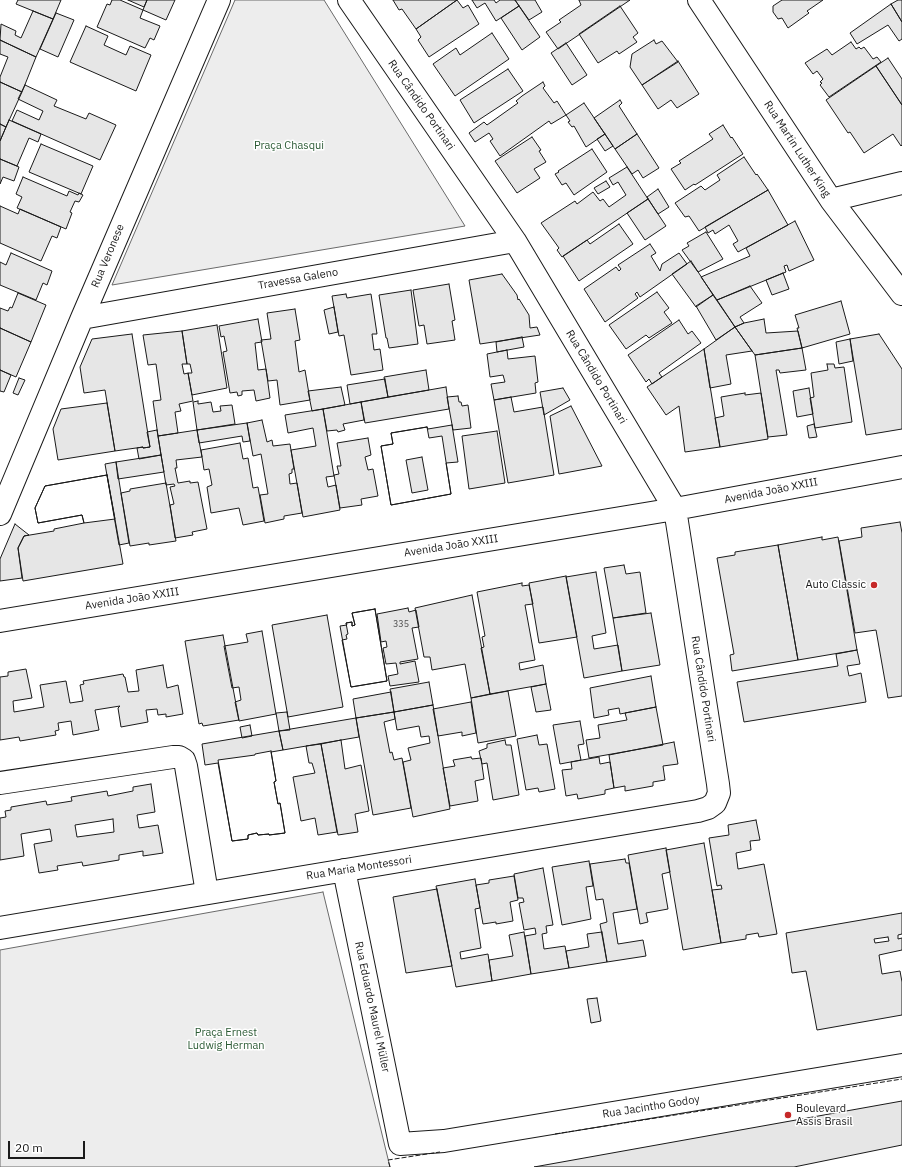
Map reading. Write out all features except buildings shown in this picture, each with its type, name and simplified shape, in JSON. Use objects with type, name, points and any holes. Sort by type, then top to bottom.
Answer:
[{"type":"street","name":"Rua Veronese","points":[[0,514],[82,318],[219,0]]},
{"type":"street","name":"Rua Cândido Portinari","points":[[349,0],[515,241],[675,509],[718,784],[719,793],[715,803]]},
{"type":"street","name":"Rua Martin Luther King","points":[[699,0],[831,200],[902,294]]},
{"type":"street","points":[[831,200],[902,183]]},
{"type":"street","name":"Travessa Galeno","points":[[82,318],[515,241]]},
{"type":"street","name":"Avenida João XXIII","points":[[0,621],[675,509],[902,467]]},
{"type":"street","points":[[0,783],[179,757],[184,760],[186,766],[207,893]]},
{"type":"street","name":"Rua Maria Montessori","points":[[0,928],[698,811],[708,808],[715,803]]},
{"type":"street","name":"Rua Eduardo Maurel Müller","points":[[344,870],[400,1144]]},
{"type":"street","name":"Rua Jacintho Godoy","points":[[400,1144],[444,1141],[902,1066]]},
{"type":"shaded area","name":"Praça Chasqui","points":[[235,0],[324,0],[465,226],[112,285]]},
{"type":"shaded area","name":"Praça Ernest Ludwig Herman","points":[[323,892],[390,1167],[0,1167],[0,950]]},
{"type":"fence","points":[[555,1134],[902,1079]]},
{"type":"fence","points":[[390,1167],[388,1160],[440,1152]]},
{"type":"place","name":"Auto Classic","points":[[874,585]]},
{"type":"place","name":"Boulevard Assis Brasil","points":[[788,1115]]}]
